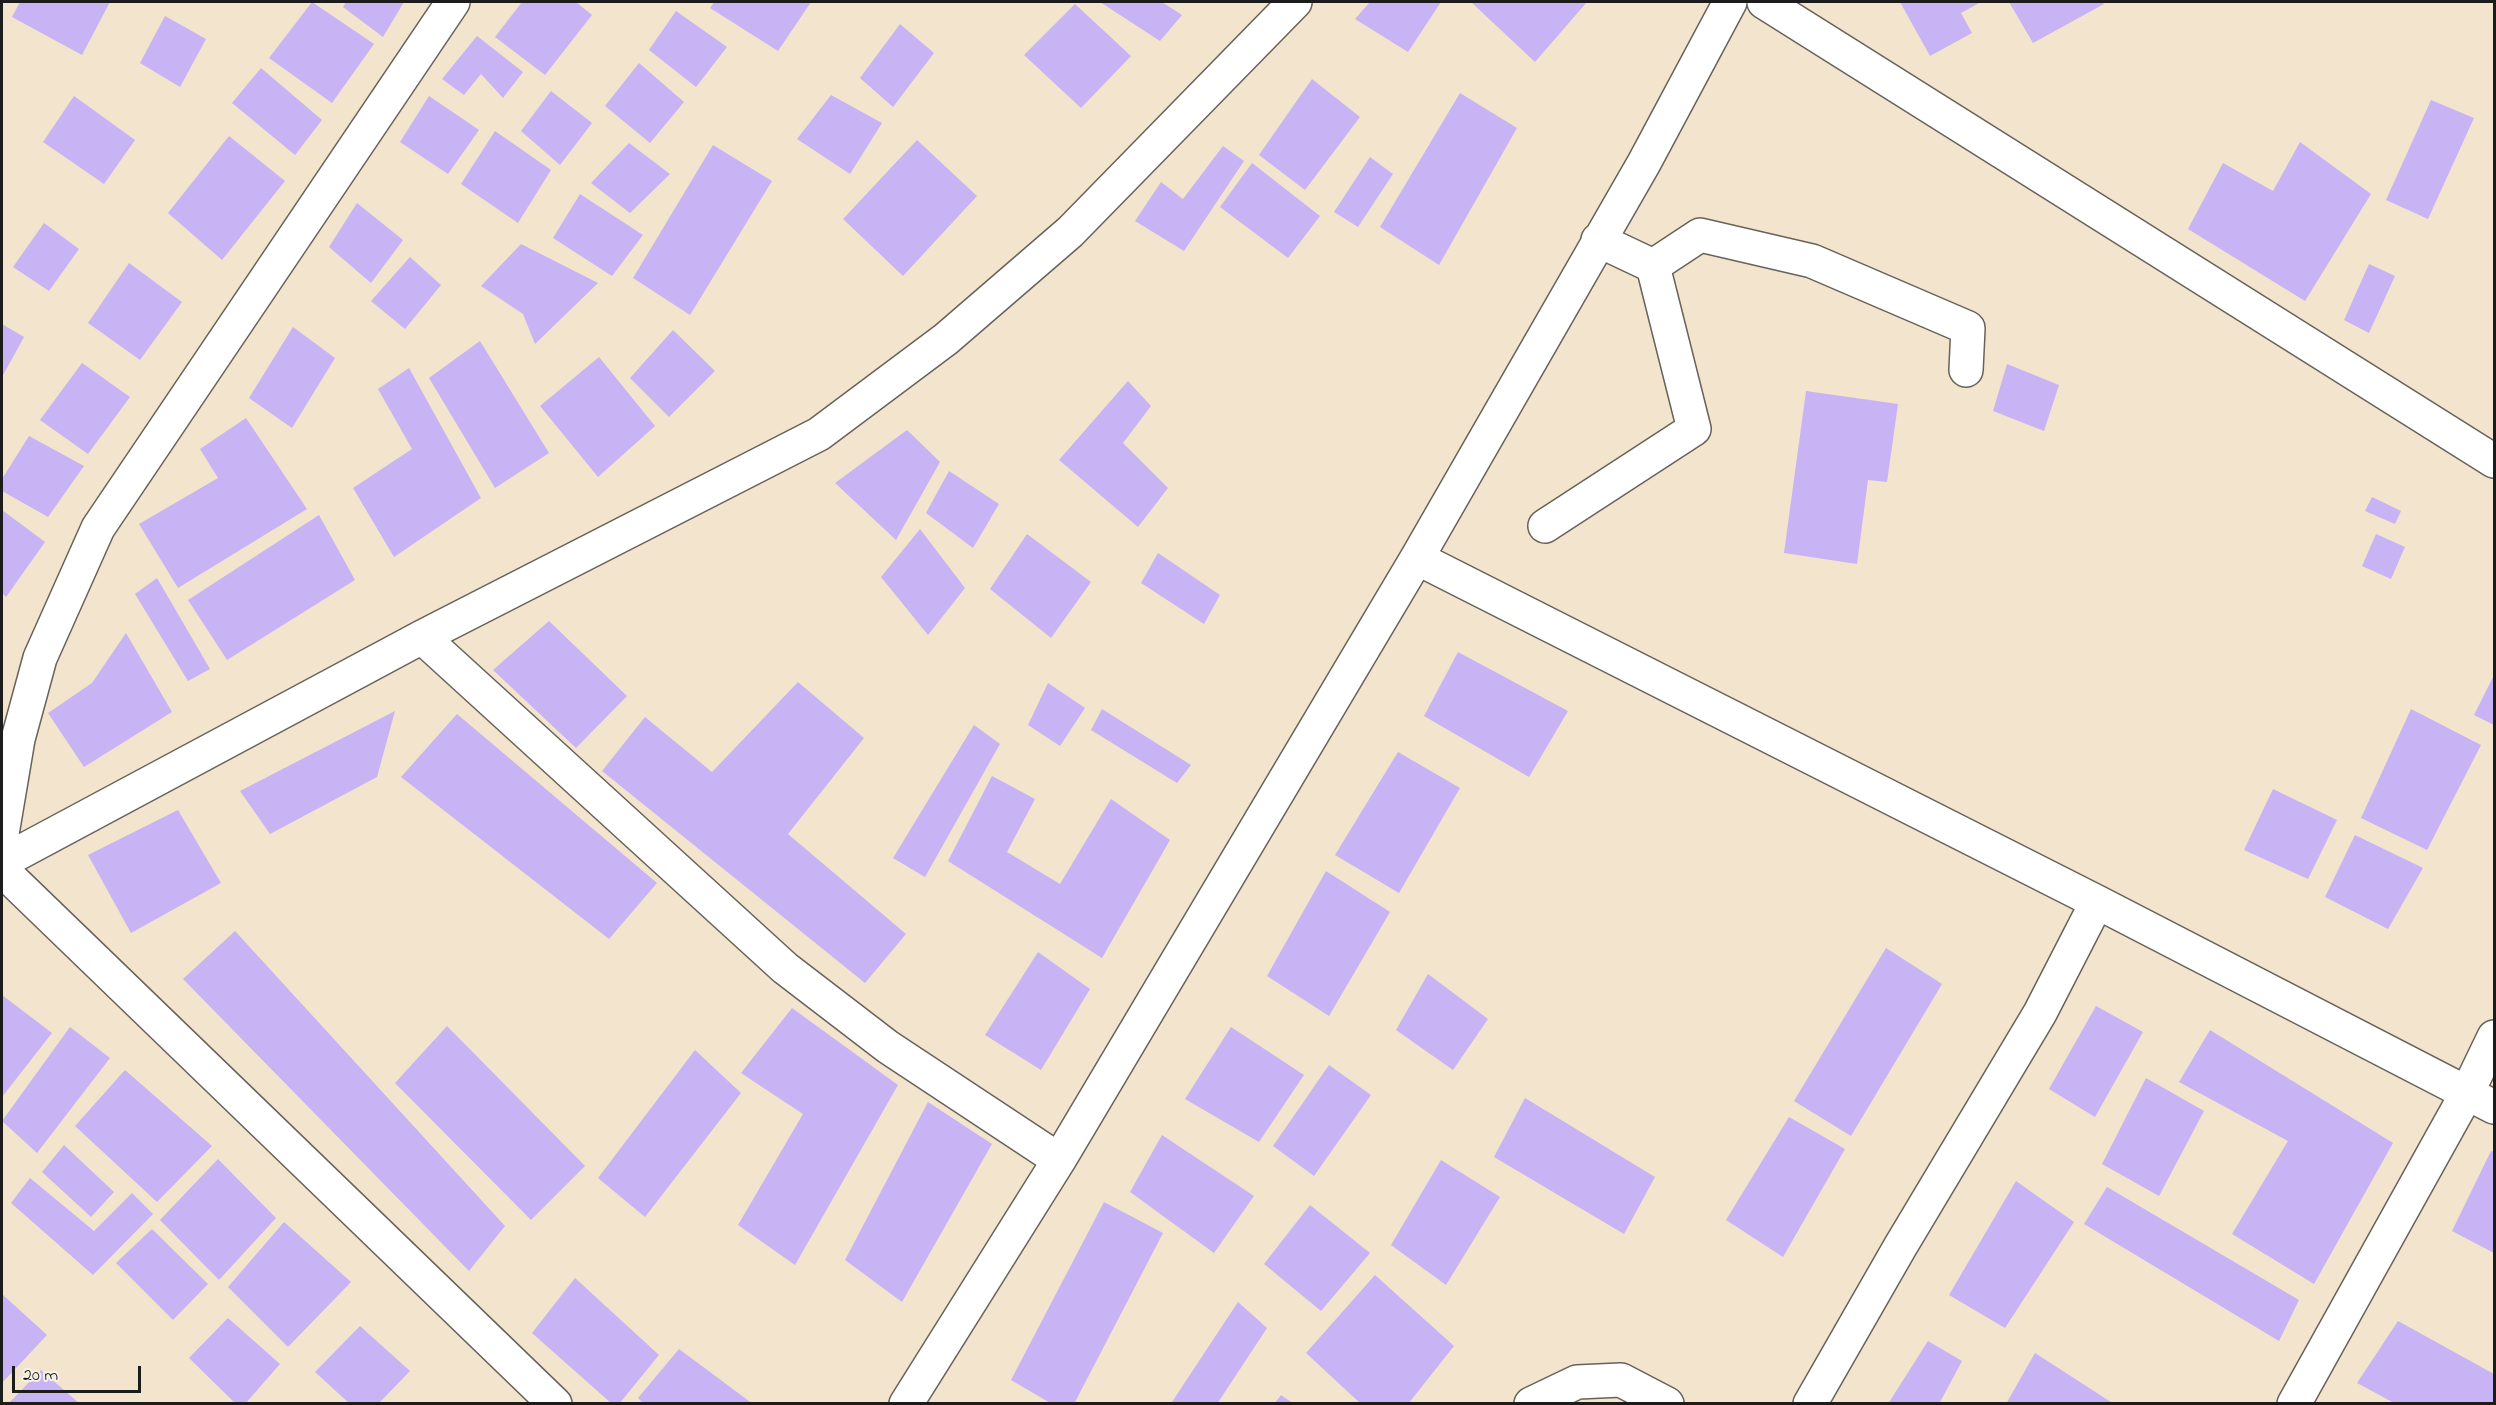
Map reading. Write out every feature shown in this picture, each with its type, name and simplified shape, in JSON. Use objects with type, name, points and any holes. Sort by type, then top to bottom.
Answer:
[{"type":"street","points":[[2,834],[18,739],[40,658],[98,528],[453,2]]},
{"type":"street","points":[[2,862],[422,637],[819,434],[946,339],[1070,232],[1295,2]]},
{"type":"street","points":[[906,1404],[1059,1160],[1417,558],[1644,163],[1730,2]]},
{"type":"street","points":[[1764,2],[2494,461]]},
{"type":"street","points":[[1653,266],[1700,235],[1812,261],[1968,328],[1966,370]]},
{"type":"street","points":[[1599,240],[1653,266]]},
{"type":"street","points":[[1545,526],[1694,429],[1653,266]]},
{"type":"street","points":[[1417,558],[2097,902],[2481,1100]]},
{"type":"street","points":[[422,637],[785,968],[888,1047],[1059,1160]]},
{"type":"street","points":[[2,870],[555,1404]]},
{"type":"street","points":[[1810,1404],[1900,1247],[2040,1013],[2097,902]]},
{"type":"street","points":[[2294,1404],[2481,1100],[2494,1037]]},
{"type":"street","points":[[1531,1404],[1577,1382],[1621,1380],[1666,1404]]},
{"type":"building","points":[[20,2],[110,2],[82,55],[12,17]]},
{"type":"building","points":[[312,2],[374,44],[332,103],[269,58]]},
{"type":"building","points":[[346,2],[404,2],[383,37],[343,7]]},
{"type":"building","points":[[522,2],[576,2],[592,15],[545,75],[495,37]]},
{"type":"building","points":[[714,2],[811,2],[778,51],[710,8]]},
{"type":"building","points":[[1100,2],[1162,2],[1182,15],[1160,41]]},
{"type":"building","points":[[1370,2],[1441,2],[1408,52],[1355,19]]},
{"type":"building","points":[[1471,2],[1587,2],[1535,62]]},
{"type":"building","points":[[1900,2],[1981,2],[1961,13],[1972,33],[1930,56]]},
{"type":"building","points":[[2009,2],[2102,2],[2104,4],[2033,43]]},
{"type":"building","points":[[1075,4],[1131,56],[1081,108],[1024,55]]},
{"type":"building","points":[[676,11],[727,47],[696,87],[649,50]]},
{"type":"building","points":[[165,16],[206,39],[180,87],[140,63]]},
{"type":"building","points":[[900,24],[934,53],[893,107],[860,78]]},
{"type":"building","points":[[477,36],[523,72],[503,98],[481,74],[464,95],[442,79]]},
{"type":"building","points":[[639,63],[684,102],[650,143],[605,106]]},
{"type":"building","points":[[261,68],[322,120],[295,155],[232,103]]},
{"type":"building","points":[[1312,79],[1360,117],[1305,190],[1259,155]]},
{"type":"building","points":[[551,91],[592,123],[560,165],[521,131]]},
{"type":"building","points":[[1460,93],[1517,128],[1439,265],[1380,227]]},
{"type":"building","points":[[831,95],[882,123],[850,174],[797,139]]},
{"type":"building","points":[[74,96],[135,140],[104,184],[43,142]]},
{"type":"building","points":[[429,96],[479,130],[448,174],[400,142]]},
{"type":"building","points":[[2431,100],[2474,118],[2428,219],[2386,200]]},
{"type":"building","points":[[495,131],[551,170],[518,223],[461,184]]},
{"type":"building","points":[[229,136],[285,181],[222,260],[168,213]]},
{"type":"building","points":[[917,140],[977,196],[903,276],[843,219]]},
{"type":"building","points":[[2300,142],[2371,194],[2305,301],[2188,229],[2223,163],[2273,191]]},
{"type":"building","points":[[629,143],[670,174],[630,213],[591,183]]},
{"type":"building","points":[[713,145],[772,181],[690,315],[633,278]]},
{"type":"building","points":[[1223,146],[1244,161],[1184,251],[1135,221],[1161,182],[1183,199]]},
{"type":"building","points":[[1370,157],[1393,174],[1358,227],[1334,212]]},
{"type":"building","points":[[1252,163],[1320,216],[1288,258],[1220,207]]},
{"type":"building","points":[[580,194],[643,235],[612,276],[553,238]]},
{"type":"building","points":[[357,203],[403,240],[371,283],[329,247]]},
{"type":"building","points":[[44,223],[79,249],[49,291],[13,267]]},
{"type":"building","points":[[521,244],[598,283],[535,344],[523,314],[481,286]]},
{"type":"building","points":[[410,257],[441,285],[405,329],[371,301]]},
{"type":"building","points":[[129,263],[182,302],[140,360],[88,323]]},
{"type":"building","points":[[2369,264],[2395,276],[2369,333],[2344,320]]},
{"type":"building","points":[[2,324],[24,337],[2,377]]},
{"type":"building","points":[[293,327],[335,358],[292,428],[249,398]]},
{"type":"building","points":[[673,330],[715,371],[669,417],[630,378]]},
{"type":"building","points":[[480,341],[549,453],[495,488],[429,378]]},
{"type":"building","points":[[599,357],[655,426],[598,477],[540,406]]},
{"type":"building","points":[[82,363],[130,397],[88,454],[40,420]]},
{"type":"building","points":[[2007,364],[2059,385],[2044,431],[1993,411]]},
{"type":"building","points":[[409,368],[481,498],[394,557],[353,488],[412,449],[378,389]]},
{"type":"building","points":[[1128,381],[1151,406],[1123,443],[1168,488],[1138,527],[1059,460]]},
{"type":"building","points":[[1806,391],[1898,404],[1887,482],[1868,480],[1857,564],[1784,553]]},
{"type":"building","points":[[246,418],[307,509],[178,588],[139,524],[218,478],[200,449]]},
{"type":"building","points":[[907,430],[940,462],[896,540],[835,483]]},
{"type":"building","points":[[29,436],[84,466],[48,517],[2,491],[2,479]]},
{"type":"building","points":[[949,471],[999,504],[973,548],[926,513]]},
{"type":"building","points":[[2372,497],[2401,511],[2395,524],[2365,511]]},
{"type":"building","points":[[2,510],[45,542],[6,597],[2,593]]},
{"type":"building","points":[[319,515],[355,580],[227,660],[188,600]]},
{"type":"building","points":[[920,529],[965,588],[928,635],[881,577]]},
{"type":"building","points":[[1027,534],[1091,582],[1051,638],[990,589]]},
{"type":"building","points":[[2376,534],[2405,547],[2391,579],[2362,566]]},
{"type":"building","points":[[1158,553],[1220,595],[1204,624],[1141,583]]},
{"type":"building","points":[[157,578],[210,669],[188,681],[135,594]]},
{"type":"building","points":[[549,621],[627,696],[576,748],[493,670]]},
{"type":"building","points":[[126,633],[172,712],[84,767],[48,713],[92,683]]},
{"type":"building","points":[[1458,652],[1568,711],[1529,777],[1424,716]]},
{"type":"building","points":[[2494,675],[2494,725],[2474,715]]},
{"type":"building","points":[[798,682],[864,738],[788,834],[906,934],[865,983],[602,771],[645,717],[712,772]]},
{"type":"building","points":[[1048,683],[1085,708],[1060,746],[1028,725]]},
{"type":"building","points":[[1102,709],[1191,765],[1177,783],[1091,730]]},
{"type":"building","points":[[2411,709],[2481,745],[2427,850],[2361,818]]},
{"type":"building","points":[[395,711],[377,777],[270,834],[240,791]]},
{"type":"building","points":[[457,714],[657,883],[609,939],[401,777]]},
{"type":"building","points":[[974,725],[1000,744],[925,877],[893,858]]},
{"type":"building","points":[[1398,752],[1460,788],[1399,893],[1335,855]]},
{"type":"building","points":[[992,776],[1035,799],[1007,852],[1060,884],[1111,799],[1170,840],[1102,958],[948,861]]},
{"type":"building","points":[[2273,789],[2337,820],[2308,879],[2244,850]]},
{"type":"building","points":[[178,810],[221,883],[131,933],[88,855]]},
{"type":"building","points":[[2355,835],[2423,868],[2388,929],[2325,897]]},
{"type":"building","points":[[1326,871],[1390,912],[1329,1016],[1267,976]]},
{"type":"building","points":[[235,931],[505,1226],[469,1271],[183,979]]},
{"type":"building","points":[[1886,948],[1942,984],[1851,1136],[1794,1101]]},
{"type":"building","points":[[1038,952],[1090,989],[1041,1070],[985,1035]]},
{"type":"building","points":[[1428,974],[1488,1019],[1453,1070],[1396,1030]]},
{"type":"building","points":[[2,995],[52,1033],[2,1097]]},
{"type":"building","points":[[2096,1006],[2143,1032],[2095,1117],[2049,1089]]},
{"type":"building","points":[[792,1008],[898,1085],[795,1265],[738,1225],[803,1114],[741,1073]]},
{"type":"building","points":[[447,1026],[585,1166],[531,1220],[395,1083]]},
{"type":"building","points":[[70,1027],[110,1058],[37,1153],[2,1121]]},
{"type":"building","points":[[1231,1027],[1304,1075],[1259,1142],[1185,1099]]},
{"type":"building","points":[[2210,1030],[2393,1143],[2314,1284],[2232,1234],[2288,1141],[2179,1082]]},
{"type":"building","points":[[695,1050],[741,1093],[645,1217],[598,1178]]},
{"type":"building","points":[[1329,1065],[1371,1095],[1314,1176],[1273,1146]]},
{"type":"building","points":[[125,1070],[212,1146],[157,1202],[75,1126]]},
{"type":"building","points":[[2146,1078],[2204,1111],[2159,1196],[2102,1164]]},
{"type":"building","points":[[1525,1098],[1655,1177],[1624,1234],[1494,1157]]},
{"type":"building","points":[[928,1102],[992,1144],[902,1302],[845,1260]]},
{"type":"building","points":[[1789,1117],[1845,1149],[1783,1257],[1726,1220]]},
{"type":"building","points":[[1162,1135],[1254,1196],[1214,1253],[1130,1192]]},
{"type":"building","points":[[64,1145],[114,1192],[91,1217],[42,1172]]},
{"type":"building","points":[[2491,1151],[2494,1152],[2494,1253],[2452,1231]]},
{"type":"building","points":[[218,1159],[276,1218],[219,1280],[160,1220]]},
{"type":"building","points":[[1441,1160],[1500,1197],[1446,1285],[1391,1245]]},
{"type":"building","points":[[30,1178],[94,1231],[132,1193],[153,1214],[93,1275],[11,1203]]},
{"type":"building","points":[[2016,1181],[2074,1222],[2005,1328],[1949,1295]]},
{"type":"building","points":[[2107,1187],[2299,1300],[2279,1341],[2084,1224]]},
{"type":"building","points":[[1104,1202],[1163,1233],[1074,1404],[1052,1404],[1011,1380]]},
{"type":"building","points":[[1310,1205],[1370,1253],[1321,1311],[1264,1264]]},
{"type":"building","points":[[284,1222],[351,1282],[288,1347],[228,1287]]},
{"type":"building","points":[[152,1229],[208,1284],[173,1320],[116,1263]]},
{"type":"building","points":[[1375,1275],[1454,1346],[1408,1404],[1361,1404],[1306,1353]]},
{"type":"building","points":[[575,1278],[659,1355],[619,1404],[612,1404],[532,1333]]},
{"type":"building","points":[[2,1294],[47,1335],[2,1383]]},
{"type":"building","points":[[1238,1302],[1267,1328],[1217,1404],[1173,1404],[1172,1402]]},
{"type":"building","points":[[228,1318],[280,1364],[245,1404],[236,1404],[189,1358]]},
{"type":"building","points":[[2398,1321],[2494,1374],[2494,1404],[2396,1404],[2357,1383]]},
{"type":"building","points":[[360,1326],[410,1371],[378,1404],[350,1404],[315,1372]]},
{"type":"building","points":[[1928,1341],[1962,1361],[1939,1404],[1888,1404]]},
{"type":"building","points":[[679,1349],[753,1404],[644,1404],[638,1398]]},
{"type":"building","points":[[2035,1353],[2114,1404],[2006,1404]]},
{"type":"building","points":[[41,1370],[80,1404],[8,1404]]},
{"type":"building","points":[[1281,1395],[1294,1404],[1274,1404]]}]
